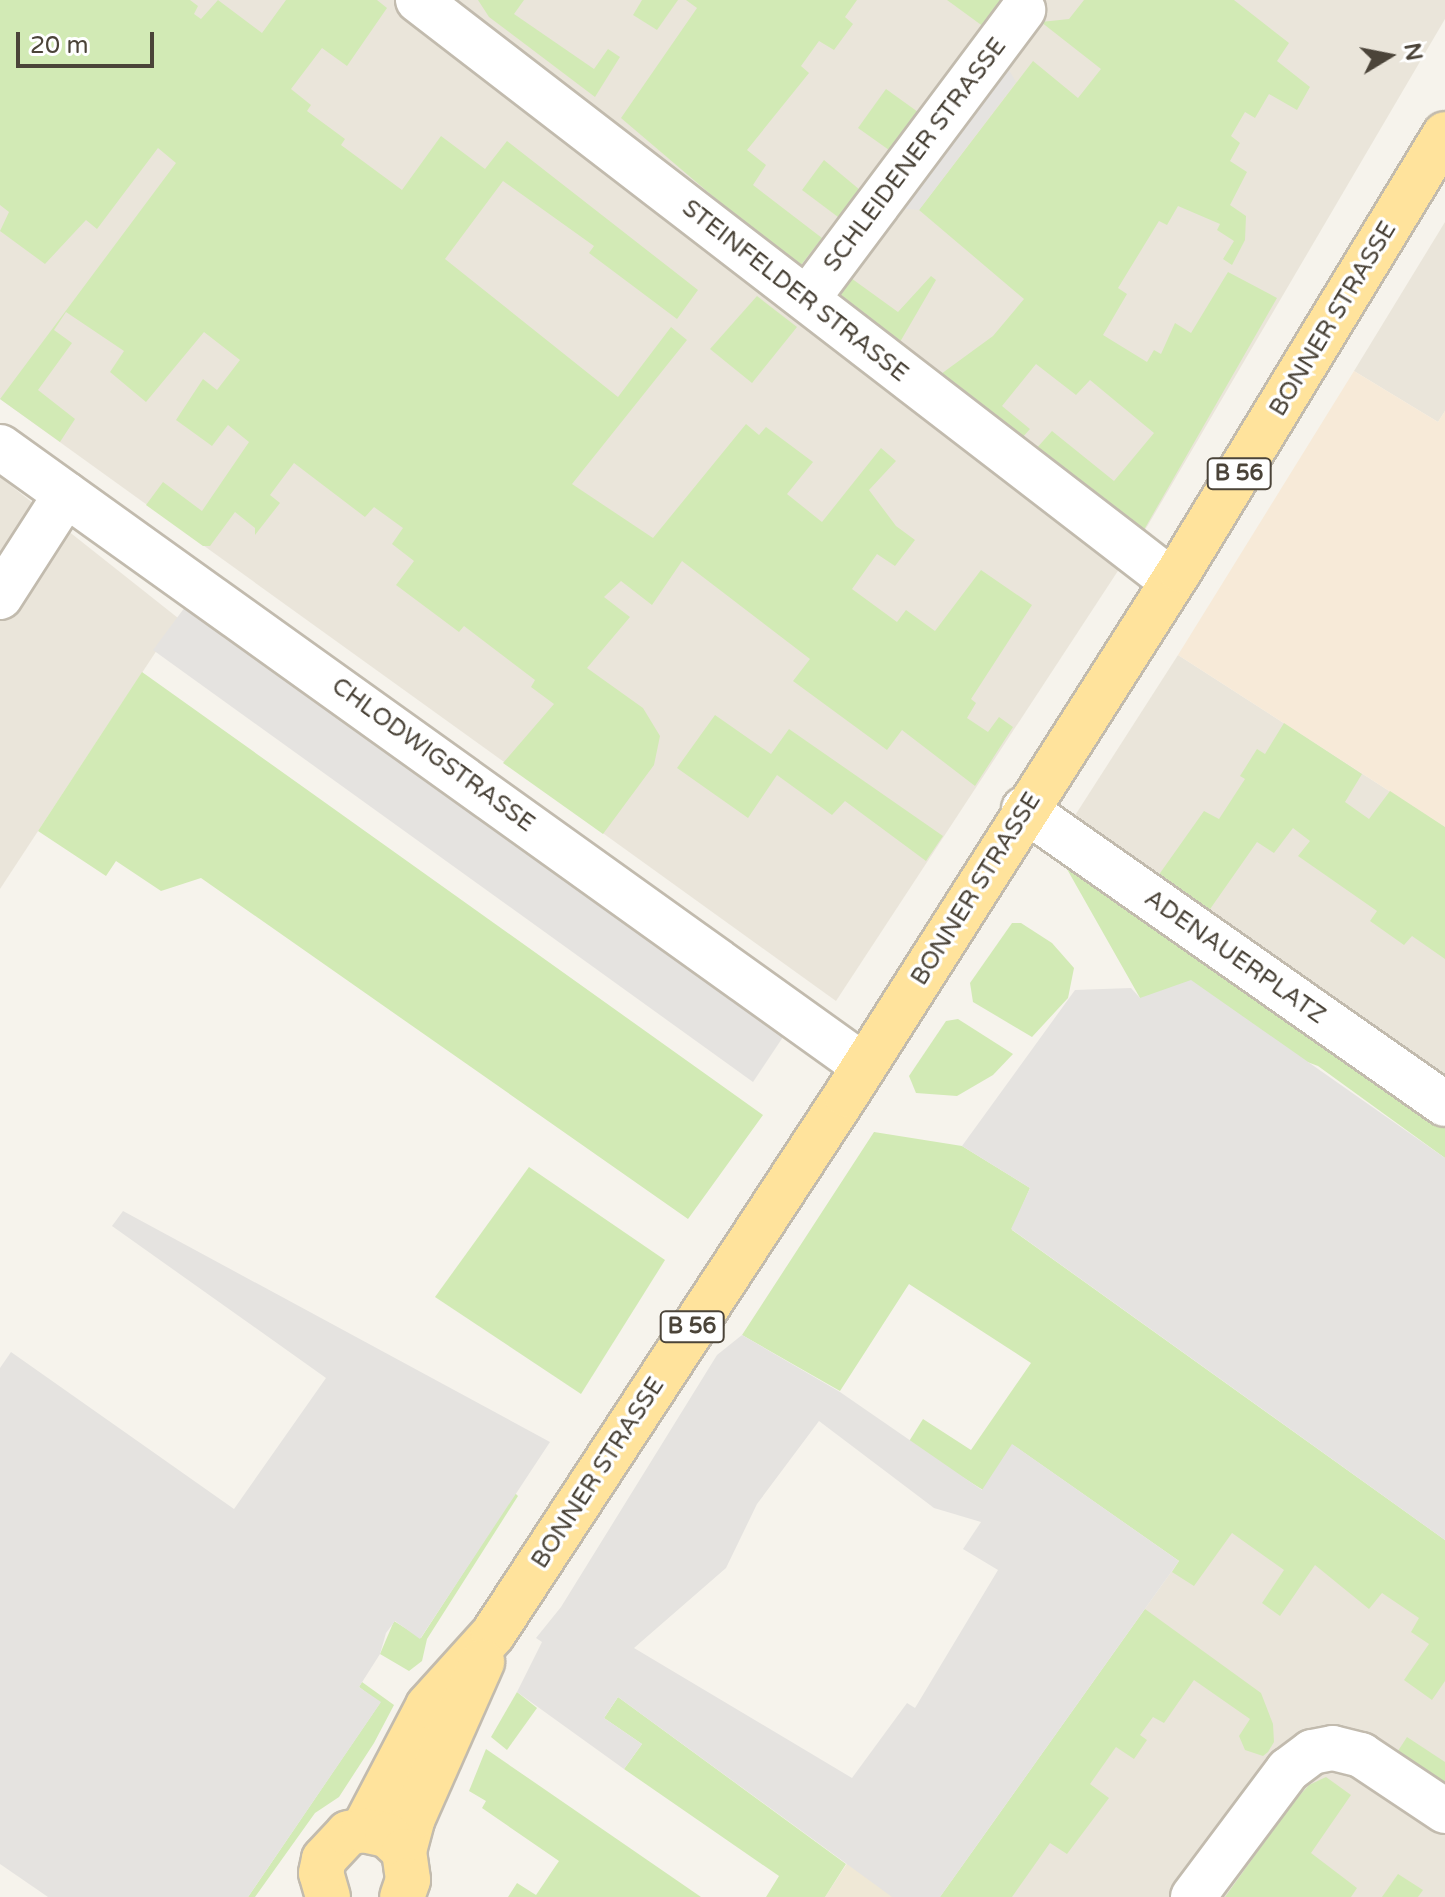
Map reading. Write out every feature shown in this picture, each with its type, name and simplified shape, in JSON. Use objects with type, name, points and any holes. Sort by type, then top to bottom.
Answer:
[{"type":"main road","name":"BONNER STRASSE","points":[[328,1897],[321,1873],[324,1859],[348,1833],[363,1830],[428,1706],[493,1634],[864,1066],[1024,809],[1172,581],[1445,134]]},
{"type":"main road","name":"BONNER STRASSE","points":[[402,1897],[408,1880],[404,1851],[413,1818],[493,1634]]},
{"type":"main road","points":[[363,1830],[387,1835],[404,1851]]},
{"type":"street","name":"STEINFELDER STRASSE","points":[[418,0],[1172,581]]},
{"type":"street","name":"SCHLEIDENER STRASSE","points":[[807,299],[1023,10]]},
{"type":"street","name":"CHLODWIGSTRASSE","points":[[0,447],[864,1066]]},
{"type":"street","points":[[0,597],[66,494]]},
{"type":"street","name":"ADENAUERPLATZ","points":[[1024,809],[1445,1104]]},
{"type":"street","points":[[1193,1897],[1288,1770],[1312,1752],[1333,1748],[1361,1755],[1445,1811]]},
{"type":"shaded area","points":[[0,0],[1445,0],[1445,19],[1148,525],[836,1001],[0,399]]},
{"type":"shaded area","points":[[1005,63],[1016,82],[919,210],[897,208]]},
{"type":"shaded area","points":[[1445,222],[1445,411],[1438,422],[1354,371]]},
{"type":"shaded area","points":[[1354,371],[1438,422],[1445,411],[1445,827],[1178,655]]},
{"type":"shaded area","points":[[0,477],[178,618],[0,889]]},
{"type":"shaded area","points":[[188,603],[783,1037],[753,1082],[153,650]]},
{"type":"shaded area","points":[[1178,655],[1445,827],[1445,1081],[1074,817]]},
{"type":"shaded area","points":[[1191,980],[1445,1158],[1445,1540],[1011,1229],[1030,1188],[962,1146],[1075,990],[1131,988],[1140,998]]},
{"type":"shaded area","points":[[123,1211],[550,1442],[420,1639],[395,1621],[386,1633],[380,1654],[359,1687],[381,1702],[248,1897],[48,1897],[0,1864],[0,1368],[11,1352],[234,1509],[326,1378],[112,1226]]},
{"type":"shaded area","points":[[742,1335],[840,1392],[982,1490],[1012,1444],[1179,1561],[940,1897],[892,1897],[618,1697],[604,1718],[642,1744],[624,1769],[517,1692],[542,1642],[536,1638],[561,1607],[717,1355]],"holes":[[[819,1421],[934,1508],[981,1522],[963,1549],[998,1570],[915,1708],[907,1703],[852,1778],[634,1648],[726,1568],[757,1504]]]},
{"type":"shaded area","points":[[1260,1447],[1445,1578],[1445,1897],[940,1897]]},
{"type":"shaded area","points":[[848,1862],[894,1897],[825,1897]]},
{"type":"green space","points":[[0,0],[190,0],[198,6],[194,14],[201,19],[218,0],[262,33],[286,0],[377,0],[387,8],[347,66],[322,48],[291,89],[311,105],[307,111],[345,139],[341,145],[402,190],[441,136],[485,169],[507,141],[698,290],[677,319],[589,253],[594,246],[503,181],[445,259],[618,397],[671,327],[687,340],[572,484],[653,538],[746,424],[759,435],[766,427],[813,462],[787,494],[822,522],[881,448],[896,461],[869,490],[896,526],[915,540],[895,566],[877,554],[852,589],[897,622],[906,610],[935,631],[981,570],[1032,605],[971,699],[976,703],[967,718],[988,732],[999,717],[1013,727],[975,786],[902,730],[887,750],[793,681],[810,659],[682,561],[652,605],[621,581],[604,597],[630,617],[587,668],[643,708],[660,736],[654,765],[603,834],[503,763],[554,704],[531,687],[535,680],[464,626],[459,632],[396,585],[414,561],[392,544],[403,528],[374,507],[365,517],[294,463],[270,495],[280,503],[255,535],[255,528],[235,512],[210,546],[203,546],[146,505],[163,482],[202,511],[249,442],[228,425],[212,446],[176,420],[203,379],[217,390],[240,360],[204,332],[146,402],[110,372],[124,351],[66,312],[54,330],[72,343],[38,390],[75,419],[60,442],[0,399],[176,163],[158,148],[97,229],[86,220],[45,264],[0,231],[9,212],[0,205]]},
{"type":"green space","points":[[478,0],[524,0],[514,14],[594,69],[608,49],[620,57],[595,97],[489,17]]},
{"type":"green space","points":[[642,0],[678,0],[657,30],[633,15]]},
{"type":"green space","points":[[686,0],[857,0],[845,17],[853,24],[834,50],[819,41],[801,66],[809,73],[747,150],[766,165],[753,185],[822,238],[801,265],[790,262],[621,118],[697,8]]},
{"type":"green space","points":[[947,0],[1005,0],[984,27]]},
{"type":"green space","points":[[1084,0],[1234,0],[1289,43],[1277,61],[1310,87],[1297,110],[1269,94],[1255,118],[1245,112],[1231,136],[1240,143],[1230,161],[1247,172],[1230,205],[1246,216],[1245,240],[1232,265],[1223,259],[1234,241],[1217,230],[1220,224],[1178,206],[1167,225],[1159,221],[1118,288],[1127,294],[1103,335],[1147,362],[1154,350],[1161,354],[1175,323],[1191,333],[1228,272],[1277,298],[1141,535],[1035,450],[1052,431],[1114,481],[1154,433],[1090,380],[1076,395],[1036,364],[1002,406],[1030,429],[1021,439],[941,374],[993,336],[1024,299],[919,210],[1033,61],[1078,98],[1101,69],[1041,22],[1069,19]]},
{"type":"green space","points":[[886,89],[918,112],[889,150],[858,128]]},
{"type":"green space","points":[[824,160],[860,190],[838,217],[802,190]]},
{"type":"green space","points":[[844,273],[898,312],[931,276],[936,280],[900,342],[837,292]]},
{"type":"green space","points":[[757,296],[797,327],[752,383],[710,349]]},
{"type":"green space","points":[[142,672],[763,1115],[688,1219],[201,878],[161,891],[116,861],[106,876],[38,831]]},
{"type":"green space","points":[[715,715],[771,754],[789,729],[943,836],[926,861],[845,801],[832,815],[777,775],[748,818],[677,768]]},
{"type":"green space","points":[[1284,723],[1362,774],[1345,802],[1369,819],[1390,791],[1445,827],[1445,959],[1412,936],[1404,945],[1370,921],[1377,911],[1298,856],[1310,841],[1293,828],[1274,853],[1257,842],[1208,912],[1158,876],[1204,811],[1219,819],[1245,779],[1240,776],[1257,749],[1265,754]]},
{"type":"green space","points":[[1059,855],[1445,1126],[1445,1158],[1318,1066],[1140,998]]},
{"type":"green space","points":[[1012,923],[1021,923],[1052,943],[1074,968],[1068,998],[1032,1037],[973,1002],[970,983]]},
{"type":"green space","points":[[958,1019],[1013,1054],[993,1075],[957,1096],[916,1093],[909,1076],[946,1021]]},
{"type":"green space","points":[[874,1132],[962,1146],[1030,1188],[1012,1230],[1445,1540],[1445,1681],[1432,1700],[1404,1680],[1429,1644],[1411,1632],[1419,1618],[1382,1593],[1369,1609],[1315,1565],[1280,1616],[1262,1603],[1284,1570],[1232,1533],[1194,1586],[1172,1572],[1179,1561],[1013,1445],[983,1490],[908,1443],[923,1419],[971,1450],[1031,1363],[909,1284],[840,1391],[742,1335]]},
{"type":"green space","points":[[529,1167],[665,1260],[581,1394],[435,1297]]},
{"type":"green space","points":[[515,1493],[518,1496],[427,1639],[422,1661],[409,1671],[380,1654],[394,1621],[421,1638]]},
{"type":"green space","points":[[1145,1609],[1261,1693],[1273,1724],[1274,1742],[1268,1752],[1263,1756],[1245,1750],[1239,1736],[1250,1719],[1194,1680],[1164,1723],[1153,1717],[1140,1735],[1147,1740],[1134,1759],[1116,1747],[1090,1784],[1109,1798],[1067,1854],[1050,1843],[1012,1897],[940,1897]]},
{"type":"green space","points":[[362,1682],[394,1705],[374,1743],[339,1797],[315,1813],[255,1897],[248,1897],[380,1703],[359,1687]]},
{"type":"green space","points":[[517,1692],[537,1708],[507,1750],[491,1737]]},
{"type":"green space","points":[[618,1697],[846,1864],[825,1897],[766,1897],[779,1876],[624,1769],[642,1744],[604,1718]]},
{"type":"green space","points":[[1407,1737],[1445,1762],[1445,1788],[1396,1754]]},
{"type":"green space","points":[[486,1749],[701,1897],[508,1897],[517,1883],[536,1895],[559,1861],[482,1808],[486,1801],[469,1791]]},
{"type":"green space","points":[[1326,1777],[1351,1795],[1311,1853],[1357,1888],[1351,1897],[1225,1897],[1291,1805],[1309,1785]]},
{"type":"green space","points":[[1398,1874],[1423,1890],[1418,1897],[1382,1897]]}]
